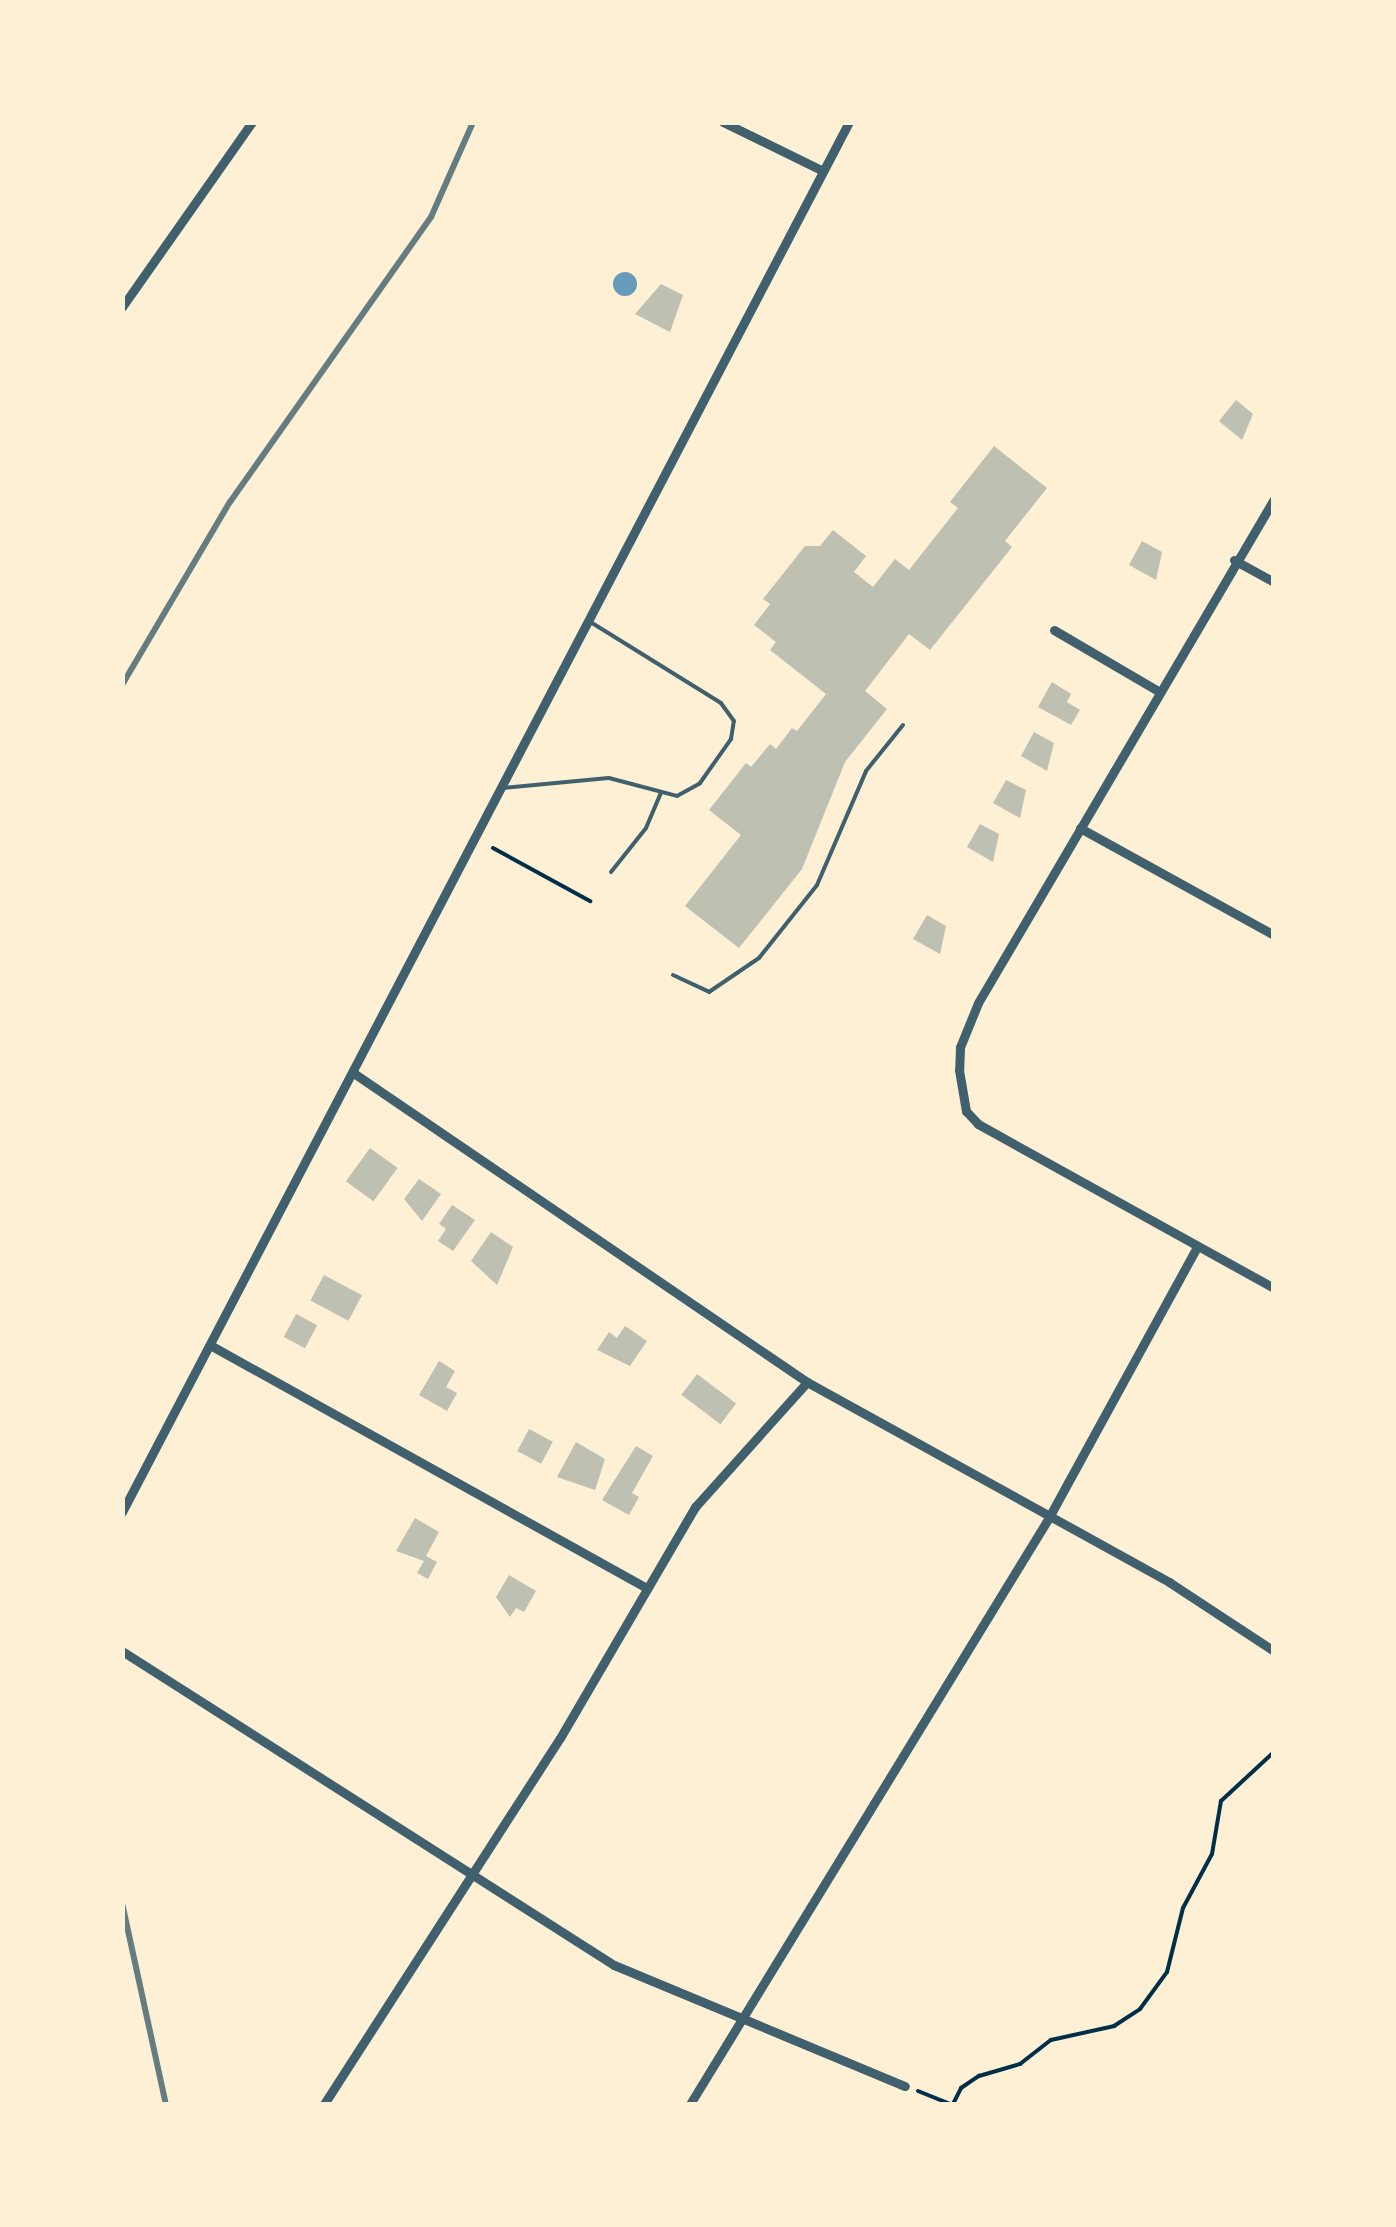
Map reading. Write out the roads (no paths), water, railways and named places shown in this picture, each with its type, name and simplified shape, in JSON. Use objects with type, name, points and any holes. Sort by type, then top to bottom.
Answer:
[{"type":"street","points":[[122,307],[252,122]]},
{"type":"street","points":[[723,122],[823,171]]},
{"type":"street","points":[[122,1512],[355,1074],[849,122]]},
{"type":"street","points":[[1274,498],[1234,560],[967,1024],[959,1070],[966,1111],[991,1132],[1274,1288]]},
{"type":"street","points":[[1234,560],[1274,582]]},
{"type":"street","points":[[1054,630],[1158,691]]},
{"type":"street","points":[[1080,828],[1274,936]]},
{"type":"street","points":[[355,1074],[807,1382],[1048,1519],[1168,1582],[1274,1651]]},
{"type":"street","points":[[690,2104],[745,2020],[1048,1519],[1197,1247]]},
{"type":"street","points":[[210,1345],[646,1588]]},
{"type":"street","points":[[324,2104],[475,1874],[646,1588],[719,1475],[807,1382]]},
{"type":"street","points":[[122,1651],[614,1965],[904,2086]]},
{"type":"lane","points":[[503,788],[610,778],[677,796],[700,782],[731,740],[732,716],[657,658],[588,622]]},
{"type":"lane","points":[[673,975],[708,992],[759,958],[817,885],[866,771],[903,726]]},
{"type":"lane","points":[[611,872],[646,828],[660,792]]},
{"type":"water","points":[[625,272],[637,284],[625,296],[613,284]]},
{"type":"railway","points":[[122,685],[230,502],[431,217],[473,122]]},
{"type":"railway","points":[[122,1903],[166,2104]]}]
